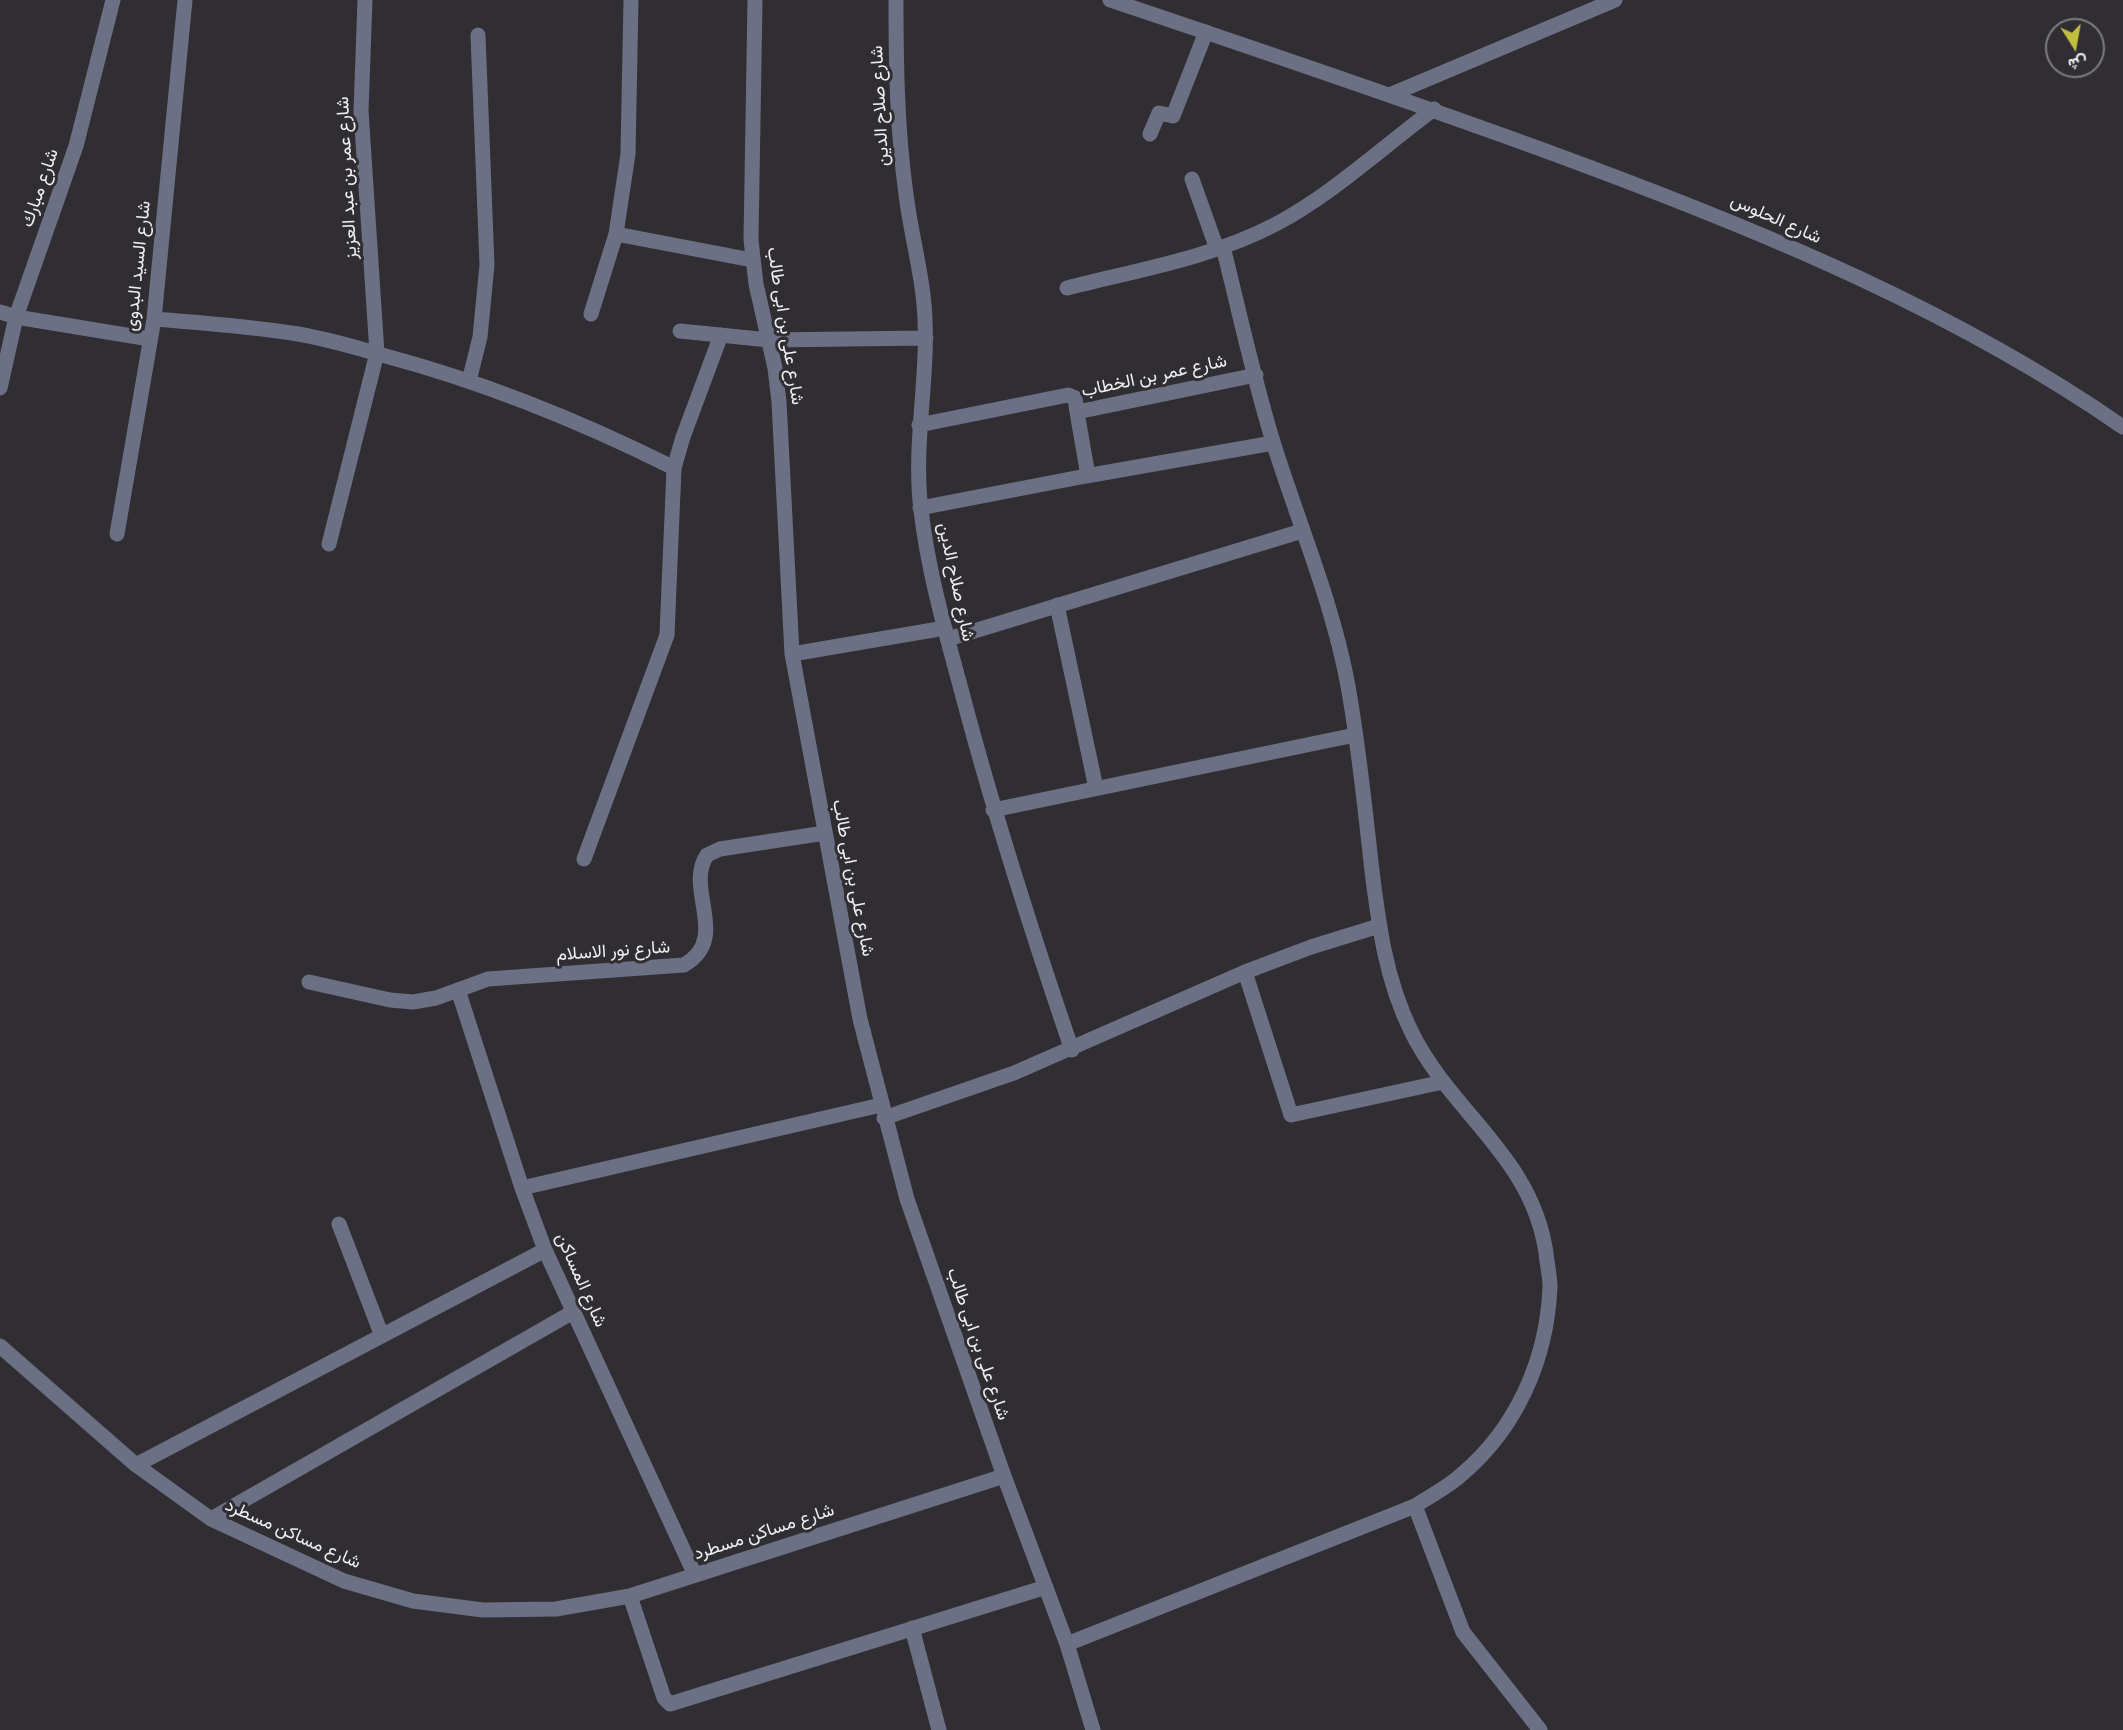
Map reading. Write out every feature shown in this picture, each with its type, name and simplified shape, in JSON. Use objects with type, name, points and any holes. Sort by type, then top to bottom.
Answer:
[{"type":"street","name":"شارع مبارك","points":[[0,388],[16,317],[76,146],[113,0]]},
{"type":"street","name":"شارع السيد البدوى","points":[[117,534],[154,319],[185,0]]},
{"type":"street","name":"شارع عمر بن عبد العزيز","points":[[329,544],[377,353],[361,111],[365,0]]},
{"type":"street","points":[[591,314],[616,234],[628,143],[631,0]]},
{"type":"street","name":"شارع على بن ابى طالب","points":[[755,0],[753,260],[779,402],[792,654],[860,1019],[907,1199],[1004,1476],[1067,1644],[1092,1730]]},
{"type":"street","name":"شارع صلاح الدين","points":[[896,0],[900,136],[906,195],[923,295],[926,338],[925,382],[918,425],[920,508],[929,569],[993,810],[1072,1050]]},
{"type":"street","name":"شارع الحلوس","points":[[1110,0],[1392,94],[1720,216],[1855,275],[1986,343],[2123,427]]},
{"type":"street","points":[[1392,94],[1615,0]]},
{"type":"street","points":[[1150,134],[1159,113],[1173,116],[1206,32]]},
{"type":"street","points":[[469,381],[480,337],[487,265],[478,35]]},
{"type":"street","points":[[1067,288],[1220,248],[1276,224],[1301,210],[1434,109]]},
{"type":"street","points":[[1067,1644],[1415,1506],[1461,1476],[1499,1436],[1527,1390],[1544,1338],[1550,1284],[1542,1229],[1522,1179],[1489,1135],[1443,1082],[1420,1049],[1394,989],[1379,926],[1355,735],[1337,636],[1322,583],[1273,443],[1220,248],[1192,179]]},
{"type":"street","points":[[616,234],[753,260]]},
{"type":"street","points":[[0,312],[16,317],[150,339]]},
{"type":"street","points":[[154,319],[240,325],[301,334],[377,353],[469,381],[607,435],[674,468]]},
{"type":"street","points":[[680,331],[769,340],[926,338]]},
{"type":"street","points":[[584,859],[667,634],[674,468],[683,437],[721,335]]},
{"type":"street","name":"شارع عمر بن الخطاب","points":[[1086,476],[1087,470],[1077,412],[1256,375]]},
{"type":"street","points":[[918,425],[1068,395],[1075,398],[1077,412]]},
{"type":"street","points":[[920,508],[1273,443]]},
{"type":"street","points":[[792,654],[946,633],[1057,605],[1302,531]]},
{"type":"street","points":[[1057,605],[1096,789]]},
{"type":"street","points":[[993,810],[1355,735]]},
{"type":"street","name":"شارع نور الاسلام","points":[[309,982],[390,1000],[413,1002],[488,979],[684,965],[695,959],[703,949],[706,936],[701,867],[707,855],[720,849],[825,833]]},
{"type":"street","points":[[522,1188],[883,1111],[1014,1073],[1072,1050],[1245,972],[1379,926]]},
{"type":"street","points":[[1245,972],[1291,1115],[1443,1082]]},
{"type":"street","name":"شارع المساكن","points":[[458,990],[522,1188],[545,1250],[695,1575]]},
{"type":"street","points":[[339,1224],[382,1336]]},
{"type":"street","points":[[136,1465],[545,1250]]},
{"type":"street","points":[[211,1519],[573,1312]]},
{"type":"street","name":"شارع مساكن مسطرد","points":[[0,1346],[136,1465],[211,1519],[344,1581],[413,1601],[483,1610],[556,1609],[630,1596],[1004,1476]]},
{"type":"street","points":[[1415,1506],[1463,1632],[1540,1730]]},
{"type":"street","points":[[630,1596],[664,1698],[670,1704],[1046,1587]]},
{"type":"street","points":[[912,1628],[939,1730]]}]
